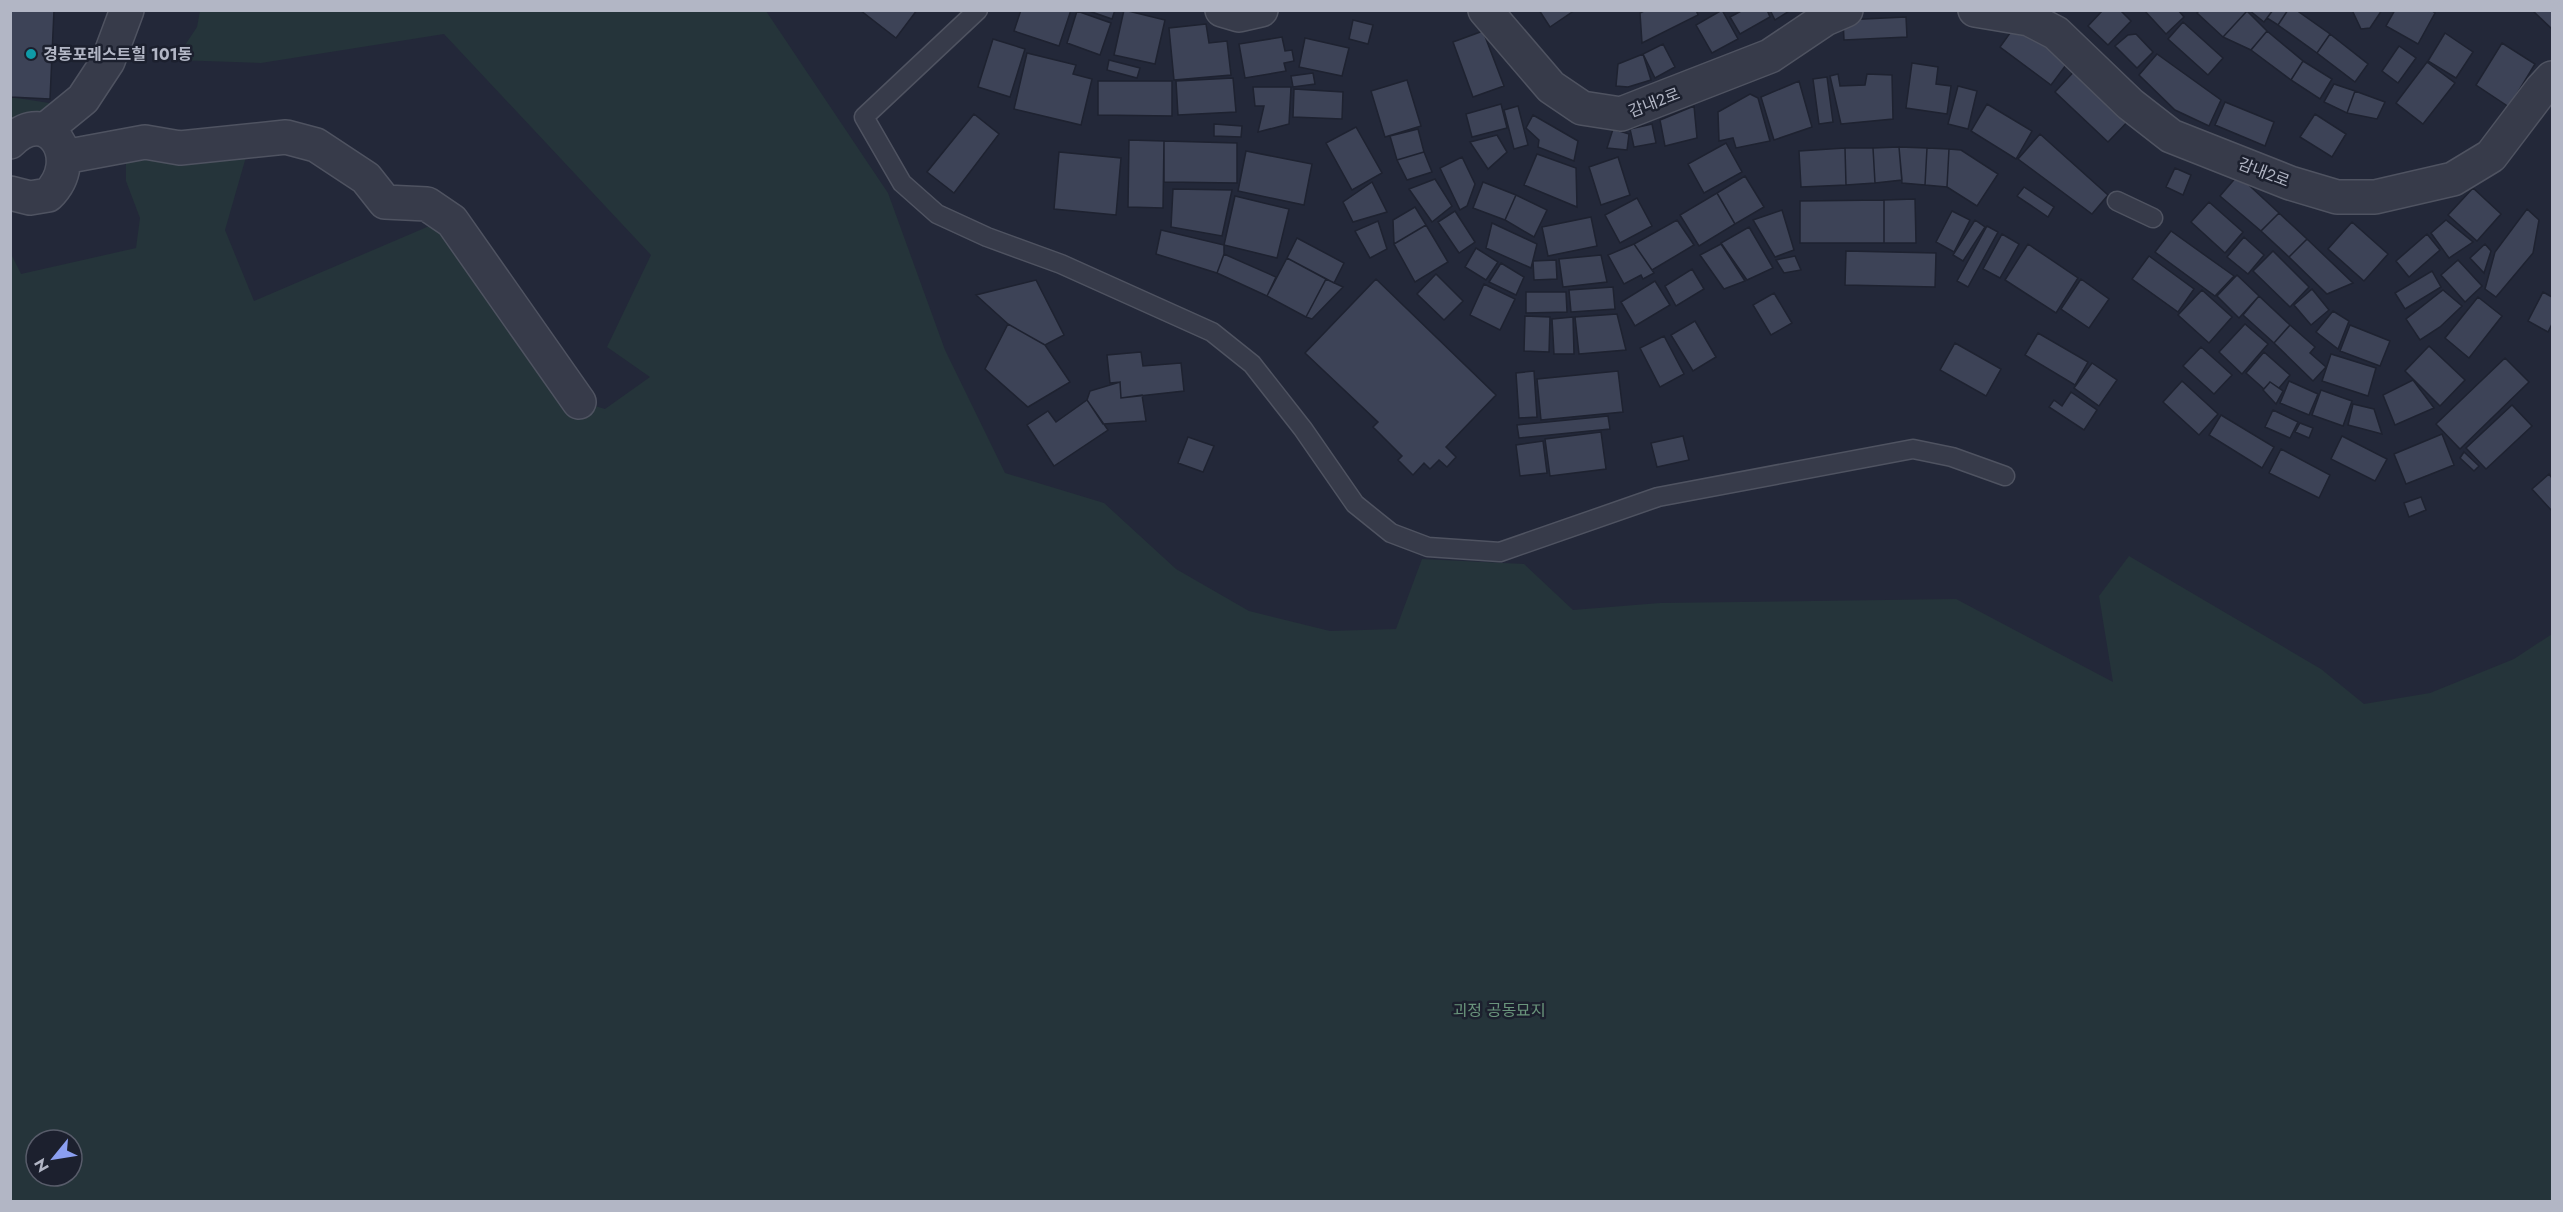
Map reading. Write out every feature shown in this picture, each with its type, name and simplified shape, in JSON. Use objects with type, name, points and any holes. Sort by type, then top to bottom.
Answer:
[{"type":"street","points":[[45,130],[83,99],[108,61],[127,10]]},
{"type":"street","points":[[1222,10],[1239,15],[1261,10]]},
{"type":"street","name":"감내2로","points":[[1485,10],[1551,87],[1582,108],[1621,114],[1770,56],[1825,19],[1846,10]]},
{"type":"street","name":"감내2로","points":[[1975,10],[2029,20],[2056,33],[2130,104],[2171,136],[2290,183],[2337,197],[2375,197],[2453,179],[2491,156],[2541,90],[2553,78]]},
{"type":"street","points":[[10,142],[18,134],[28,130],[38,127],[45,130],[57,142],[64,157],[65,166],[61,180],[48,195],[30,198],[10,193]]},
{"type":"street","points":[[64,157],[145,142],[180,148],[286,137],[316,145],[366,178],[385,202],[427,204],[452,221],[579,402]]},
{"type":"lane","points":[[978,10],[864,117],[902,183],[937,214],[987,237],[1061,264],[1212,332],[1252,364],[1303,429],[1356,504],[1391,533],[1428,547],[1500,552],[1658,497],[1913,449],[1952,457],[2005,476]]},
{"type":"lane","points":[[2118,201],[2153,218]]},
{"type":"green space","name":"괴정 공동묘지","points":[[200,11],[766,11],[888,193],[945,350],[1005,473],[1104,503],[1176,569],[1249,611],[1330,631],[1396,629],[1422,559],[1524,564],[1573,610],[1660,603],[1956,599],[2113,682],[2099,596],[2129,556],[2321,669],[2364,704],[2430,693],[2514,659],[2552,634],[2552,1201],[11,1201],[10,252],[21,274],[136,248],[140,218],[126,181],[126,153],[248,150],[225,230],[254,301],[441,221],[562,396],[605,409],[650,377],[607,347],[651,255],[444,34],[261,63],[175,60],[197,27]]},
{"type":"green space","points":[[11,97],[49,103],[49,108],[11,130]]},
{"type":"building","name":"경동포레스트힐 101동","points":[[10,10],[54,10],[50,99],[10,97]]},
{"type":"building","points":[[860,10],[917,10],[896,38]]},
{"type":"building","points":[[1021,10],[1071,10],[1059,46],[1014,31]]},
{"type":"building","points":[[1086,10],[1115,10],[1112,19]]},
{"type":"building","points":[[1124,10],[1165,20],[1155,64],[1114,55]]},
{"type":"building","points":[[1539,10],[1575,10],[1550,27]]},
{"type":"building","points":[[1646,10],[1696,10],[1698,15],[1642,43],[1640,13]]},
{"type":"building","points":[[1722,10],[1738,39],[1712,53],[1696,25]]},
{"type":"building","points":[[1743,10],[1767,10],[1770,17],[1740,34],[1730,17]]},
{"type":"building","points":[[1770,10],[1791,10],[1775,20]]},
{"type":"building","points":[[2103,10],[2120,10],[2131,21],[2108,45],[2088,26]]},
{"type":"building","points":[[2144,10],[2178,10],[2184,17],[2166,34]]},
{"type":"building","points":[[2200,10],[2247,11],[2223,37],[2197,13]]},
{"type":"building","points":[[2249,10],[2273,10],[2264,22]]},
{"type":"building","points":[[2273,10],[2288,10],[2278,25],[2267,18]]},
{"type":"building","points":[[2288,10],[2296,10],[2330,34],[2317,53],[2278,25]]},
{"type":"building","points":[[2352,10],[2382,10],[2370,28],[2361,29]]},
{"type":"building","points":[[2395,10],[2431,10],[2435,13],[2418,44],[2386,26]]},
{"type":"building","points":[[2532,10],[2552,10],[2552,29]]},
{"type":"building","points":[[1077,11],[1111,23],[1100,55],[1067,43]]},
{"type":"building","points":[[2247,11],[2267,31],[2251,50],[2223,37]]},
{"type":"building","points":[[1906,17],[1907,37],[1844,40],[1843,20]]},
{"type":"building","points":[[1353,20],[1373,25],[1368,44],[1349,39]]},
{"type":"building","points":[[2018,22],[2069,61],[2051,85],[2000,47]]},
{"type":"building","points":[[2183,22],[2223,58],[2208,75],[2168,39]]},
{"type":"building","points":[[1206,24],[1209,43],[1227,41],[1231,75],[1174,80],[1169,28]]},
{"type":"building","points":[[1483,31],[1504,86],[1473,97],[1453,42]]},
{"type":"building","points":[[2267,31],[2303,61],[2291,80],[2251,50]]},
{"type":"building","points":[[2445,33],[2473,52],[2456,78],[2428,61]]},
{"type":"building","points":[[2136,34],[2153,52],[2137,68],[2115,46],[2128,35]]},
{"type":"building","points":[[2330,34],[2368,64],[2355,82],[2317,53]]},
{"type":"building","points":[[1282,37],[1285,51],[1292,50],[1294,61],[1284,63],[1286,71],[1245,78],[1239,44]]},
{"type":"building","points":[[1305,38],[1349,48],[1342,76],[1299,67]]},
{"type":"building","points":[[993,39],[1025,49],[1010,97],[978,87]]},
{"type":"building","points":[[2502,43],[2535,64],[2509,107],[2476,85]]},
{"type":"building","points":[[1663,44],[1675,67],[1655,78],[1643,54]]},
{"type":"building","points":[[2399,46],[2416,58],[2398,83],[2382,71]]},
{"type":"building","points":[[1027,53],[1076,65],[1073,74],[1092,79],[1081,125],[1014,109]]},
{"type":"building","points":[[1643,54],[1651,80],[1628,87],[1616,86],[1618,64]]},
{"type":"building","points":[[2157,54],[2221,100],[2209,126],[2175,110],[2139,75]]},
{"type":"building","points":[[1109,60],[1140,68],[1137,78],[1107,70]]},
{"type":"building","points":[[2303,61],[2332,79],[2320,99],[2291,80]]},
{"type":"building","points":[[2427,62],[2455,83],[2423,124],[2396,103]]},
{"type":"building","points":[[1912,63],[1938,67],[1936,84],[1951,86],[1947,114],[1906,108]]},
{"type":"building","points":[[2079,66],[2132,117],[2108,142],[2055,92]]},
{"type":"building","points":[[1313,73],[1315,84],[1293,87],[1291,76]]},
{"type":"building","points":[[1838,74],[1840,86],[1865,85],[1867,74],[1892,75],[1893,119],[1841,124],[1830,76]]},
{"type":"building","points":[[1827,77],[1833,122],[1819,124],[1813,79]]},
{"type":"building","points":[[1233,78],[1236,112],[1178,115],[1176,81]]},
{"type":"building","points":[[1407,80],[1421,126],[1385,137],[1371,91]]},
{"type":"building","points":[[1098,81],[1172,81],[1172,116],[1098,115]]},
{"type":"building","points":[[1799,81],[1812,127],[1774,140],[1761,97]]},
{"type":"building","points":[[2334,84],[2355,91],[2347,113],[2324,102]]},
{"type":"building","points":[[1958,86],[1977,91],[1968,129],[1948,124]]},
{"type":"building","points":[[1253,87],[1291,87],[1289,124],[1258,132],[1264,106],[1255,106]]},
{"type":"building","points":[[1294,89],[1343,92],[1342,119],[1293,117]]},
{"type":"building","points":[[2355,91],[2385,102],[2377,119],[2347,113]]},
{"type":"building","points":[[1750,94],[1758,98],[1770,141],[1736,148],[1733,138],[1719,141],[1718,112]]},
{"type":"building","points":[[2225,102],[2274,122],[2265,146],[2215,125]]},
{"type":"building","points":[[1501,104],[1507,128],[1472,137],[1466,114]]},
{"type":"building","points":[[1987,104],[2032,131],[2016,159],[1971,131]]},
{"type":"building","points":[[1518,106],[1528,145],[1514,149],[1504,110]]},
{"type":"building","points":[[1694,106],[1697,138],[1665,146],[1660,120]]},
{"type":"building","points":[[974,114],[999,134],[954,193],[927,172]]},
{"type":"building","points":[[2315,114],[2346,134],[2332,157],[2300,137]]},
{"type":"building","points":[[1533,115],[1578,141],[1574,161],[1538,147],[1539,140],[1526,128]]},
{"type":"building","points":[[1214,124],[1242,126],[1241,137],[1214,136]]},
{"type":"building","points":[[1652,124],[1656,143],[1634,147],[1630,129]]},
{"type":"building","points":[[1356,127],[1382,173],[1352,190],[1326,143]]},
{"type":"building","points":[[1418,129],[1424,152],[1397,160],[1390,136]]},
{"type":"building","points":[[1613,129],[1629,134],[1627,150],[1607,148]]},
{"type":"building","points":[[2040,134],[2108,195],[2092,214],[2018,159]]},
{"type":"building","points":[[1497,135],[1507,152],[1488,169],[1470,142]]},
{"type":"building","points":[[1129,140],[1164,141],[1163,208],[1128,207]]},
{"type":"building","points":[[1164,141],[1237,143],[1237,183],[1164,182]]},
{"type":"building","points":[[1726,143],[1742,172],[1704,193],[1688,164]]},
{"type":"building","points":[[1899,147],[1927,148],[1925,185],[1902,183]]},
{"type":"building","points":[[1899,147],[1902,180],[1875,183],[1873,148]]},
{"type":"building","points":[[1845,148],[1873,148],[1875,183],[1846,185]]},
{"type":"building","points":[[1845,148],[1846,185],[1801,187],[1799,151]]},
{"type":"building","points":[[1927,148],[1949,149],[1947,187],[1925,185]]},
{"type":"building","points":[[1949,149],[1961,150],[1998,174],[1977,206],[1947,187]]},
{"type":"building","points":[[1246,151],[1312,164],[1304,205],[1238,191]]},
{"type":"building","points":[[1059,152],[1121,158],[1116,215],[1054,209]]},
{"type":"building","points":[[1424,152],[1432,172],[1407,180],[1397,160]]},
{"type":"building","points":[[1537,154],[1576,168],[1577,207],[1524,185]]},
{"type":"building","points":[[1462,157],[1475,184],[1467,206],[1460,210],[1440,168]]},
{"type":"building","points":[[1618,157],[1630,195],[1601,205],[1589,167]]},
{"type":"building","points":[[2175,168],[2191,175],[2183,195],[2166,187]]},
{"type":"building","points":[[2238,175],[2279,213],[2261,231],[2220,196]]},
{"type":"building","points":[[1745,176],[1764,207],[1735,224],[1717,193]]},
{"type":"building","points":[[1435,179],[1452,206],[1432,222],[1409,189]]},
{"type":"building","points":[[1372,182],[1387,212],[1353,222],[1343,202]]},
{"type":"building","points":[[1483,182],[1516,195],[1505,220],[1473,208]]},
{"type":"building","points":[[2024,187],[2054,207],[2048,217],[2017,196]]},
{"type":"building","points":[[2473,188],[2501,214],[2477,241],[2448,215]]},
{"type":"building","points":[[1173,189],[1232,190],[1222,236],[1171,227]]},
{"type":"building","points":[[1717,193],[1735,224],[1699,246],[1680,215]]},
{"type":"building","points":[[1516,195],[1547,210],[1534,237],[1505,220]]},
{"type":"building","points":[[1235,196],[1289,209],[1277,258],[1224,245]]},
{"type":"building","points":[[1637,198],[1652,226],[1620,243],[1605,215]]},
{"type":"building","points":[[1915,199],[1916,243],[1884,243],[1884,200]]},
{"type":"building","points":[[1884,200],[1884,243],[1800,243],[1800,201]]},
{"type":"building","points":[[2209,202],[2243,232],[2225,253],[2191,222]]},
{"type":"building","points":[[1415,207],[1426,225],[1394,244],[1393,220]]},
{"type":"building","points":[[2527,209],[2539,220],[2533,253],[2496,297],[2485,289],[2495,252]]},
{"type":"building","points":[[1782,210],[1794,250],[1775,257],[1753,220]]},
{"type":"building","points":[[1455,211],[1475,242],[1459,253],[1438,222]]},
{"type":"building","points":[[1952,211],[1970,220],[1954,252],[1936,242]]},
{"type":"building","points":[[2279,213],[2307,239],[2289,257],[2261,231]]},
{"type":"building","points":[[1591,217],[1597,246],[1548,256],[1542,227]]},
{"type":"building","points":[[1677,220],[1694,245],[1652,270],[1634,244]]},
{"type":"building","points":[[1975,220],[1985,227],[1963,261],[1953,255]]},
{"type":"building","points":[[2446,220],[2473,242],[2449,258],[2431,233]]},
{"type":"building","points":[[1378,221],[1387,249],[1370,258],[1355,231]]},
{"type":"building","points":[[2352,222],[2388,254],[2364,281],[2328,249]]},
{"type":"building","points":[[1492,223],[1537,244],[1531,268],[1486,248]]},
{"type":"building","points":[[1426,225],[1448,262],[1415,282],[1394,244]]},
{"type":"building","points":[[1987,226],[1998,232],[1968,287],[1957,281]]},
{"type":"building","points":[[1749,227],[1773,268],[1747,280],[1721,243]]},
{"type":"building","points":[[1161,230],[1224,245],[1224,254],[1217,273],[1156,254]]},
{"type":"building","points":[[2171,231],[2234,276],[2215,296],[2155,252]]},
{"type":"building","points":[[2002,234],[2019,244],[2000,278],[1983,269]]},
{"type":"building","points":[[2427,234],[2440,250],[2409,277],[2396,261]]},
{"type":"building","points":[[2244,237],[2264,255],[2248,274],[2227,257]]},
{"type":"building","points":[[1297,238],[1344,263],[1334,283],[1287,258]]},
{"type":"building","points":[[2307,239],[2353,283],[2327,294],[2289,257]]},
{"type":"building","points":[[1634,244],[1654,273],[1643,279],[1641,275],[1624,284],[1608,255]]},
{"type":"building","points":[[1721,244],[1745,281],[1724,289],[1700,255]]},
{"type":"building","points":[[2028,244],[2078,278],[2056,313],[2005,280]]},
{"type":"building","points":[[2485,244],[2491,251],[2484,273],[2470,258]]},
{"type":"building","points":[[1476,248],[1498,262],[1486,280],[1465,267]]},
{"type":"building","points":[[1846,251],[1936,253],[1935,287],[1845,285]]},
{"type":"building","points":[[2273,251],[2309,287],[2290,307],[2253,271]]},
{"type":"building","points":[[1224,254],[1276,277],[1267,296],[1217,273]]},
{"type":"building","points":[[1601,255],[1607,282],[1563,287],[1559,259]]},
{"type":"building","points":[[1795,256],[1801,270],[1784,273],[1776,260]]},
{"type":"building","points":[[2149,256],[2194,289],[2178,312],[2132,279]]},
{"type":"building","points":[[1287,258],[1326,279],[1306,317],[1267,296]]},
{"type":"building","points":[[1556,260],[1557,279],[1534,280],[1533,261]]},
{"type":"building","points":[[2458,260],[2482,286],[2465,302],[2441,275]]},
{"type":"building","points":[[1501,263],[1524,277],[1516,295],[1489,282]]},
{"type":"building","points":[[1692,269],[1704,289],[1676,306],[1665,286]]},
{"type":"building","points":[[2432,271],[2441,287],[2405,309],[2395,293]]},
{"type":"building","points":[[1436,274],[1463,301],[1444,320],[1417,294]]},
{"type":"building","points":[[2237,275],[2259,296],[2239,318],[2217,296]]},
{"type":"building","points":[[1326,279],[1343,287],[1312,319],[1306,317]]},
{"type":"building","points":[[1376,279],[1496,395],[1446,447],[1456,457],[1447,467],[1439,460],[1430,469],[1424,463],[1413,475],[1398,460],[1402,456],[1373,427],[1378,422],[1305,353]]},
{"type":"building","points":[[2081,279],[2109,299],[2089,328],[2061,309]]},
{"type":"building","points":[[1036,280],[1064,335],[1045,345],[1008,324],[976,295]]},
{"type":"building","points":[[1655,281],[1670,305],[1635,326],[1621,302]]},
{"type":"building","points":[[1484,284],[1515,299],[1500,330],[1470,315]]},
{"type":"building","points":[[1613,287],[1615,309],[1571,312],[1569,290]]},
{"type":"building","points":[[2312,289],[2329,310],[2311,325],[2294,305]]},
{"type":"building","points":[[2202,290],[2232,317],[2209,343],[2178,315]]},
{"type":"building","points":[[2443,290],[2462,306],[2440,327],[2420,340],[2406,319]]},
{"type":"building","points":[[1526,292],[1566,292],[1567,312],[1526,313]]},
{"type":"building","points":[[2543,292],[2552,297],[2552,324],[2548,332],[2528,321]]},
{"type":"building","points":[[1774,293],[1792,323],[1771,335],[1753,305]]},
{"type":"building","points":[[2259,296],[2290,325],[2274,343],[2243,315]]},
{"type":"building","points":[[2478,297],[2502,316],[2469,358],[2445,338]]},
{"type":"building","points":[[2333,311],[2349,321],[2338,349],[2316,332]]},
{"type":"building","points":[[1617,314],[1626,350],[1579,354],[1575,317]]},
{"type":"building","points":[[1525,316],[1550,317],[1549,352],[1524,351]]},
{"type":"building","points":[[1573,317],[1574,354],[1554,354],[1552,319]]},
{"type":"building","points":[[1695,321],[1716,357],[1693,371],[1671,335]]},
{"type":"building","points":[[1008,324],[1045,345],[1070,382],[1028,407],[985,369]]},
{"type":"building","points":[[2245,324],[2268,344],[2242,374],[2219,352]]},
{"type":"building","points":[[2290,325],[2315,347],[2310,353],[2326,367],[2313,381],[2274,343]]},
{"type":"building","points":[[2350,325],[2390,341],[2380,366],[2340,351]]},
{"type":"building","points":[[2038,333],[2088,362],[2075,385],[2025,355]]},
{"type":"building","points":[[1664,336],[1684,374],[1660,387],[1640,348]]},
{"type":"building","points":[[1955,343],[2001,369],[1986,396],[1940,370]]},
{"type":"building","points":[[2429,346],[2465,380],[2440,406],[2405,371]]},
{"type":"building","points":[[2201,347],[2232,375],[2214,394],[2183,366]]},
{"type":"building","points":[[1141,352],[1143,366],[1181,363],[1184,391],[1121,398],[1120,382],[1110,383],[1107,355]]},
{"type":"building","points":[[2264,352],[2290,375],[2279,388],[2270,382],[2264,389],[2246,373]]},
{"type":"building","points":[[2331,354],[2376,368],[2368,396],[2322,381]]},
{"type":"building","points":[[2505,358],[2529,382],[2460,449],[2436,424]]},
{"type":"building","points":[[2092,363],[2117,380],[2099,406],[2074,388]]},
{"type":"building","points":[[1534,371],[1537,417],[1519,418],[1516,373]]},
{"type":"building","points":[[1618,371],[1623,412],[1541,420],[1537,379]]},
{"type":"building","points":[[2413,380],[2434,408],[2395,425],[2383,395]]},
{"type":"building","points":[[2182,381],[2218,414],[2199,435],[2163,402]]},
{"type":"building","points":[[2289,381],[2318,394],[2309,415],[2280,403]]},
{"type":"building","points":[[1120,382],[1121,398],[1142,395],[1146,421],[1103,424],[1087,400],[1090,391]]},
{"type":"building","points":[[2270,382],[2283,391],[2276,404],[2263,390]]},
{"type":"building","points":[[2321,390],[2352,401],[2343,426],[2312,415]]},
{"type":"building","points":[[2071,392],[2097,410],[2084,430],[2049,407],[2054,400],[2062,406]]},
{"type":"building","points":[[1087,400],[1108,430],[1054,466],[1027,425],[1048,411],[1056,422]]},
{"type":"building","points":[[2353,404],[2374,409],[2382,434],[2348,425]]},
{"type":"building","points":[[2512,405],[2532,426],[2486,469],[2466,448]]},
{"type":"building","points":[[2273,410],[2298,422],[2290,438],[2265,427]]},
{"type":"building","points":[[2221,415],[2274,447],[2262,468],[2209,435]]},
{"type":"building","points":[[1608,416],[1610,429],[1519,438],[1517,425]]},
{"type":"building","points":[[2300,423],[2313,428],[2309,438],[2295,432]]},
{"type":"building","points":[[1601,432],[1606,469],[1550,476],[1545,439]]},
{"type":"building","points":[[2442,434],[2454,465],[2406,484],[2394,454]]},
{"type":"building","points":[[1683,436],[1689,460],[1657,467],[1651,443]]},
{"type":"building","points":[[2342,436],[2387,459],[2375,481],[2331,459]]},
{"type":"building","points":[[1188,437],[1214,446],[1203,472],[1178,463]]},
{"type":"building","points":[[1543,441],[1547,473],[1520,476],[1516,445]]},
{"type":"building","points":[[2281,449],[2330,475],[2319,498],[2269,473]]},
{"type":"building","points":[[2464,452],[2479,466],[2474,471],[2460,458]]},
{"type":"building","points":[[2549,474],[2552,478],[2552,511],[2532,489]]},
{"type":"building","points":[[2421,497],[2426,510],[2409,517],[2404,503]]},
{"type":"place","name":"경동포레스트힐 101동","points":[[31,54]]}]
